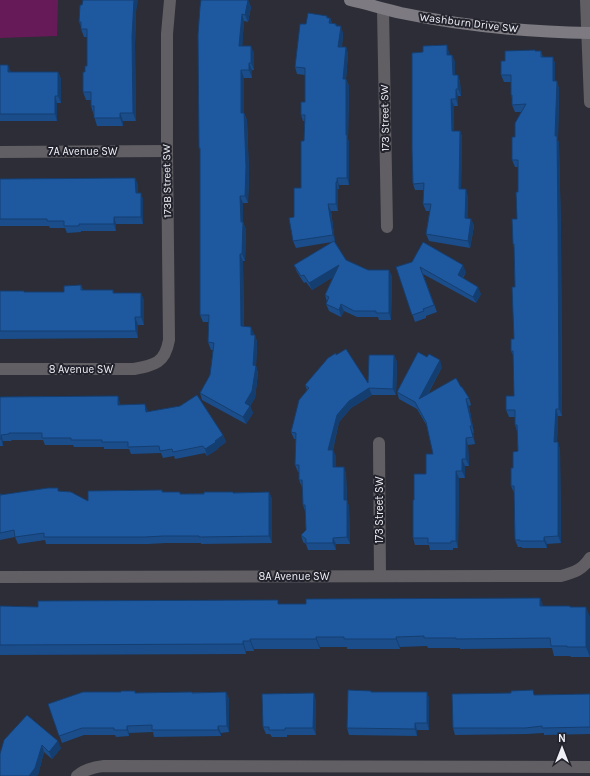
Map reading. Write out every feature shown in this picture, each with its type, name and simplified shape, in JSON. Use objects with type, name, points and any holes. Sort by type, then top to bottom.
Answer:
[{"type":"street","name":"173B Street SW","points":[[160,360],[168,349],[169,340],[167,34],[170,0]]},
{"type":"street","name":"Washburn Drive SW","points":[[350,0],[401,13],[453,23],[497,28],[588,33]]},
{"type":"street","points":[[586,0],[590,102]]},
{"type":"street","name":"173 Street SW","points":[[382,8],[387,227]]},
{"type":"street","name":"7A Avenue SW","points":[[0,152],[167,151]]},
{"type":"street","name":"8 Avenue SW","points":[[0,369],[134,369],[154,364],[160,360]]},
{"type":"street","name":"173 Street SW","points":[[379,443],[380,576]]},
{"type":"street","name":"8A Avenue SW","points":[[0,577],[561,576],[575,572],[588,561]]},
{"type":"street","points":[[78,775],[88,769],[104,766],[253,771],[443,771],[590,767]]},
{"type":"shaded area","points":[[0,0],[58,0],[57,36],[0,38]]},
{"type":"building","points":[[83,0],[134,0],[132,37],[133,113],[120,113],[120,118],[94,118],[94,106],[91,106],[91,92],[83,92],[83,72],[85,72],[85,66],[87,66],[87,29],[81,29],[81,22],[79,22],[80,5],[82,5]]},
{"type":"building","points":[[201,0],[248,0],[245,15],[242,14],[239,46],[251,46],[251,63],[249,63],[249,70],[241,70],[241,113],[244,113],[246,167],[245,196],[240,196],[241,222],[243,222],[242,254],[240,254],[241,326],[251,327],[251,335],[255,335],[253,365],[256,366],[252,391],[245,403],[250,406],[243,417],[200,393],[210,375],[214,343],[208,342],[209,315],[200,315],[198,35]]},
{"type":"building","points":[[308,13],[327,16],[327,18],[330,18],[329,23],[336,24],[336,26],[341,26],[338,47],[346,47],[343,79],[346,79],[347,178],[337,178],[336,204],[328,204],[333,235],[293,241],[289,218],[294,217],[294,188],[301,188],[301,141],[304,141],[305,115],[301,115],[301,102],[305,102],[305,68],[295,67],[300,24],[306,24]]},
{"type":"building","points":[[447,45],[447,55],[452,55],[453,75],[458,75],[456,99],[451,99],[452,131],[460,131],[459,189],[466,189],[465,218],[471,219],[468,241],[426,234],[431,204],[423,204],[424,183],[413,184],[412,53],[423,52],[423,46]]},
{"type":"building","points":[[505,51],[541,51],[541,57],[553,57],[553,81],[557,81],[555,136],[557,136],[559,409],[556,409],[554,442],[558,442],[558,536],[544,537],[544,541],[520,541],[515,540],[514,486],[511,486],[513,452],[518,451],[517,425],[515,425],[515,410],[506,410],[506,396],[514,396],[513,351],[511,351],[511,339],[514,339],[512,287],[515,287],[512,219],[517,219],[516,192],[518,192],[518,160],[512,160],[512,137],[515,137],[515,123],[526,104],[512,105],[511,75],[501,75],[501,61],[505,61]]},
{"type":"building","points":[[0,65],[8,65],[8,72],[58,72],[58,96],[55,96],[55,114],[0,114]]},
{"type":"building","points":[[135,178],[136,193],[141,193],[141,217],[114,217],[114,224],[79,224],[79,226],[64,226],[64,221],[47,221],[47,219],[0,219],[0,179]]},
{"type":"building","points":[[334,241],[346,260],[368,270],[389,270],[389,313],[376,313],[376,311],[354,311],[341,304],[339,310],[326,304],[329,297],[325,295],[339,265],[309,283],[304,275],[301,276],[294,265]]},
{"type":"building","points":[[423,242],[463,265],[458,275],[478,287],[473,297],[420,267],[434,305],[423,309],[424,311],[412,315],[396,267],[412,262]]},
{"type":"building","points":[[81,285],[81,290],[113,290],[113,293],[141,293],[141,317],[135,317],[136,331],[0,331],[0,291],[64,292],[64,286]]},
{"type":"building","points":[[346,349],[368,383],[369,355],[394,355],[393,389],[369,388],[349,401],[337,415],[328,450],[333,450],[333,467],[344,467],[344,500],[347,500],[347,537],[333,538],[333,543],[306,543],[306,539],[301,535],[306,530],[305,505],[303,505],[302,480],[299,480],[299,465],[295,465],[296,433],[291,432],[299,400],[309,388],[305,385],[328,358]]},
{"type":"building","points":[[418,352],[427,357],[429,354],[440,360],[419,399],[456,378],[469,398],[466,399],[473,437],[466,438],[466,459],[462,459],[462,471],[456,471],[456,541],[451,541],[451,543],[428,543],[428,538],[413,538],[414,474],[426,474],[426,454],[433,454],[426,422],[415,402],[397,392]]},
{"type":"building","points":[[197,395],[223,435],[215,441],[216,442],[205,449],[203,446],[173,452],[172,449],[160,451],[159,446],[128,447],[128,442],[71,440],[71,438],[42,438],[42,433],[9,433],[1,435],[0,439],[0,397],[118,396],[118,405],[145,404],[146,412],[180,406]]},
{"type":"building","points":[[58,488],[58,491],[71,492],[88,501],[88,491],[162,490],[162,492],[180,492],[180,494],[204,494],[204,492],[269,492],[269,536],[44,537],[44,533],[15,537],[14,530],[0,533],[0,495]]},
{"type":"building","points":[[540,598],[540,606],[586,607],[586,647],[551,646],[550,638],[456,639],[424,638],[424,636],[396,637],[396,639],[344,639],[344,637],[316,637],[316,639],[250,639],[250,641],[243,641],[243,644],[0,645],[0,606],[38,607],[38,601],[278,600],[278,604],[306,604],[306,599]]},
{"type":"building","points":[[348,690],[371,692],[427,692],[427,723],[415,723],[415,729],[347,728]]},
{"type":"building","points":[[533,690],[534,695],[590,694],[590,727],[542,728],[542,726],[525,728],[453,728],[452,694],[511,693],[511,691]]},
{"type":"building","points":[[135,691],[135,693],[226,692],[227,726],[218,726],[218,730],[152,730],[152,725],[127,726],[127,730],[114,730],[114,728],[82,728],[59,736],[48,704],[83,692]]},
{"type":"building","points":[[314,693],[313,728],[285,728],[285,730],[269,730],[269,727],[263,727],[262,694]]},
{"type":"building","points":[[27,715],[58,741],[49,752],[42,745],[35,768],[29,776],[0,776],[0,754],[4,740]]}]
